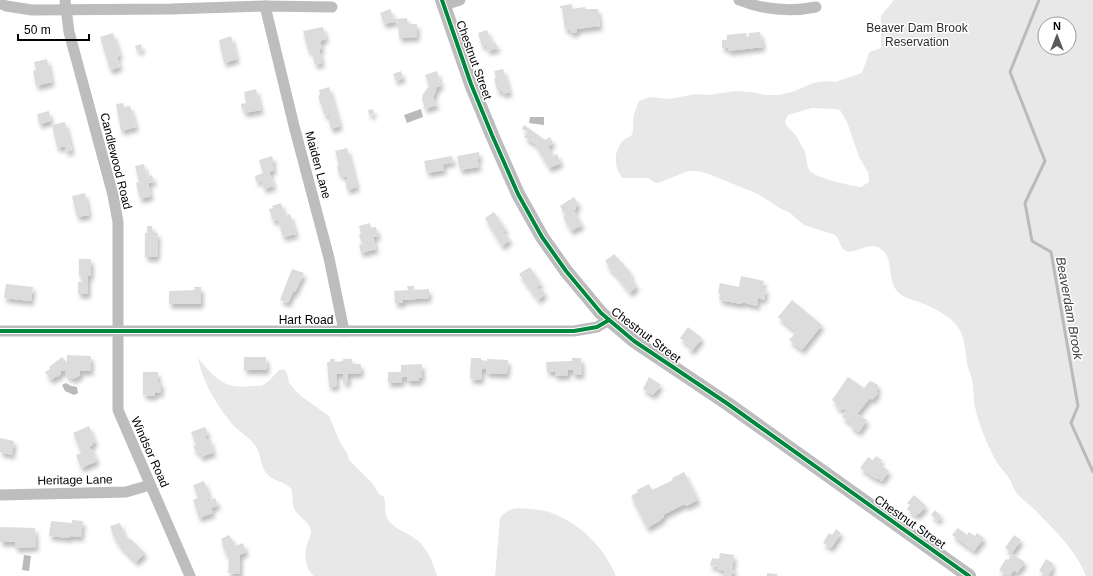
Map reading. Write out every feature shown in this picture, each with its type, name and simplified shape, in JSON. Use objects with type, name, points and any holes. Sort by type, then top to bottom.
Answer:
[{"type":"street","points":[[443,2],[460,0]]},
{"type":"street","points":[[739,0],[758,6],[785,10],[801,10],[816,7]]},
{"type":"street","name":"Chestnut Street","points":[[443,2],[471,84],[518,194],[542,238],[566,271],[601,313],[634,341],[722,400],[969,576]]},
{"type":"street","points":[[0,3],[6,6],[32,10],[65,5],[171,9],[265,6],[332,7]]},
{"type":"street","name":"Candlewood Road","points":[[65,5],[68,32],[117,213],[119,240],[118,331]]},
{"type":"street","name":"Maiden Lane","points":[[265,6],[294,126],[329,258],[344,331]]},
{"type":"street","name":"Hart Road","points":[[0,331],[574,331],[597,327],[609,320]]},
{"type":"street","name":"Windsor Road","points":[[118,331],[118,410],[190,576]]},
{"type":"street","name":"Heritage Lane","points":[[0,495],[126,492],[150,485]]},
{"type":"green space","name":"Beaver Dam Brook Reservation","points":[[894,0],[1093,0],[1093,576],[1086,576],[1071,549],[1013,488],[1011,481],[996,461],[989,448],[974,404],[972,380],[967,365],[965,348],[960,330],[950,318],[898,292],[892,282],[888,258],[881,249],[872,246],[850,252],[846,251],[842,248],[835,235],[804,225],[789,212],[781,209],[758,194],[706,173],[688,171],[656,183],[648,178],[623,178],[617,169],[616,153],[621,143],[632,134],[633,116],[639,101],[650,97],[670,99],[695,94],[709,95],[735,91],[779,95],[795,91],[813,83],[826,81],[835,82],[862,73],[869,53],[881,48],[881,16]],"holes":[[[812,108],[840,110],[847,122],[859,157],[868,172],[869,182],[861,187],[826,179],[810,171],[804,150],[795,134],[785,122],[788,115]]]},
{"type":"green space","points":[[198,358],[220,381],[234,386],[242,387],[262,385],[279,370],[284,369],[287,373],[289,383],[295,390],[329,416],[349,460],[372,483],[379,494],[384,497],[387,519],[422,544],[431,560],[437,576],[314,576],[307,566],[306,557],[307,543],[311,535],[310,527],[294,508],[291,489],[286,484],[272,478],[266,473],[255,445],[235,427],[217,404],[203,376]]},
{"type":"green space","points":[[518,508],[549,512],[570,522],[589,537],[605,555],[616,576],[495,576],[500,518],[508,511]]},
{"type":"shaded area","points":[[421,109],[423,117],[407,123],[404,115]]},
{"type":"shaded area","points":[[530,117],[544,117],[544,125],[529,123]]},
{"type":"shaded area","points":[[66,383],[77,387],[78,393],[74,395],[65,391],[62,385]]},
{"type":"shaded area","points":[[24,555],[31,556],[29,571],[22,570]]},
{"type":"building","points":[[572,4],[572,9],[585,7],[585,9],[598,9],[600,26],[577,29],[577,32],[570,33],[570,29],[565,30],[562,8],[560,8],[560,6]]},
{"type":"building","points":[[390,9],[394,19],[407,18],[408,24],[417,24],[417,37],[399,38],[398,21],[384,24],[380,13]]},
{"type":"building","points":[[323,27],[326,39],[320,41],[322,49],[319,49],[322,63],[315,65],[311,50],[308,51],[303,31]]},
{"type":"building","points":[[487,30],[493,44],[496,43],[498,48],[488,51],[486,45],[482,46],[478,33]]},
{"type":"building","points":[[760,32],[763,47],[728,51],[728,48],[722,48],[722,40],[727,40],[727,35],[746,33],[747,37],[749,37],[749,33]]},
{"type":"building","points":[[113,33],[120,55],[117,57],[120,67],[110,70],[100,37]]},
{"type":"building","points":[[231,36],[237,59],[224,63],[219,40]]},
{"type":"building","points":[[141,44],[142,50],[137,51],[135,46]]},
{"type":"building","points":[[47,59],[52,82],[36,86],[33,71],[36,70],[34,62]]},
{"type":"building","points":[[503,69],[510,92],[503,94],[502,90],[498,92],[494,79],[496,78],[494,71]]},
{"type":"building","points":[[401,71],[403,78],[396,81],[393,74]]},
{"type":"building","points":[[437,71],[441,86],[437,87],[433,98],[437,105],[425,109],[422,99],[423,94],[429,86],[425,75]]},
{"type":"building","points":[[329,87],[340,126],[331,129],[328,119],[330,119],[329,115],[325,116],[318,96],[320,95],[319,90]]},
{"type":"building","points":[[256,89],[261,110],[244,113],[244,109],[242,110],[241,104],[246,103],[244,92]]},
{"type":"building","points":[[123,103],[124,107],[130,106],[136,127],[121,131],[116,104]]},
{"type":"building","points":[[373,109],[374,114],[369,115],[368,110]]},
{"type":"building","points":[[49,111],[51,121],[39,124],[37,114]]},
{"type":"building","points":[[65,122],[72,150],[66,152],[65,146],[57,148],[52,125]]},
{"type":"building","points":[[524,125],[545,140],[550,137],[553,143],[548,146],[553,156],[557,154],[561,163],[549,168],[535,144],[524,137],[528,132],[522,129]]},
{"type":"building","points":[[347,148],[357,187],[347,190],[345,180],[348,180],[347,176],[343,177],[342,174],[339,175],[337,165],[339,165],[335,151]]},
{"type":"building","points":[[479,152],[480,158],[477,158],[479,167],[460,170],[457,156]]},
{"type":"building","points":[[272,156],[274,170],[269,172],[274,186],[264,189],[261,180],[256,182],[255,176],[263,173],[259,160]]},
{"type":"building","points":[[452,156],[453,162],[443,164],[444,170],[427,173],[424,161]]},
{"type":"building","points":[[144,164],[147,177],[152,175],[154,182],[148,183],[151,196],[140,199],[136,183],[139,182],[135,166]]},
{"type":"building","points":[[85,193],[89,215],[77,217],[72,196]]},
{"type":"building","points":[[574,197],[579,205],[575,207],[576,209],[574,211],[582,225],[571,231],[563,217],[566,216],[560,206]]},
{"type":"building","points":[[281,203],[285,216],[290,214],[296,234],[283,237],[278,220],[273,221],[269,209],[273,208],[272,206]]},
{"type":"building","points":[[494,212],[506,230],[503,232],[510,240],[502,246],[485,218]]},
{"type":"building","points":[[370,223],[371,228],[376,227],[378,236],[373,237],[376,249],[361,253],[359,245],[362,244],[359,235],[361,234],[359,226]]},
{"type":"building","points":[[147,226],[152,226],[152,233],[158,233],[157,257],[145,257],[145,233],[147,233]]},
{"type":"building","points":[[614,254],[631,273],[629,274],[632,277],[631,279],[637,286],[630,293],[613,271],[612,272],[608,267],[609,266],[605,261]]},
{"type":"building","points":[[79,259],[91,259],[91,276],[88,276],[88,294],[78,294],[78,282],[82,282],[82,276],[79,276]]},
{"type":"building","points":[[530,267],[541,284],[537,288],[538,290],[541,288],[545,294],[538,300],[519,274]]},
{"type":"building","points":[[292,269],[304,273],[288,303],[280,300]]},
{"type":"building","points":[[741,276],[764,281],[762,288],[766,289],[764,300],[758,298],[757,306],[742,302],[741,304],[719,300],[720,294],[718,293],[720,283],[739,287]]},
{"type":"building","points":[[6,284],[33,287],[31,301],[4,298]]},
{"type":"building","points":[[407,286],[414,286],[414,290],[429,289],[429,298],[403,300],[403,303],[395,303],[394,291],[408,290]]},
{"type":"building","points":[[194,287],[201,287],[201,304],[169,304],[169,291],[195,290]]},
{"type":"building","points":[[792,300],[822,325],[802,350],[789,340],[796,332],[778,317]]},
{"type":"building","points":[[688,327],[702,338],[692,351],[687,347],[689,345],[680,338]]},
{"type":"building","points":[[67,355],[91,356],[91,371],[80,371],[80,375],[78,377],[72,379],[67,376],[65,371],[61,371],[61,374],[51,380],[45,372],[62,357],[67,363]]},
{"type":"building","points":[[244,357],[266,357],[267,370],[244,370]]},
{"type":"building","points":[[471,358],[481,358],[481,360],[487,361],[487,359],[508,360],[507,374],[486,373],[486,369],[482,369],[481,380],[470,379]]},
{"type":"building","points":[[572,358],[581,358],[582,374],[573,375],[573,370],[568,370],[568,375],[555,376],[555,372],[547,372],[546,362],[572,361]]},
{"type":"building","points":[[330,359],[335,359],[335,362],[343,361],[343,359],[352,359],[352,364],[361,364],[361,373],[348,374],[348,383],[343,383],[343,374],[336,374],[337,386],[329,387],[327,362],[330,362]]},
{"type":"building","points":[[422,364],[422,378],[419,378],[419,381],[407,381],[407,377],[402,377],[402,382],[388,383],[388,372],[401,372],[401,365]]},
{"type":"building","points":[[143,372],[158,372],[158,382],[161,382],[161,393],[155,392],[155,396],[143,395]]},
{"type":"building","points":[[649,377],[661,385],[653,395],[643,389]]},
{"type":"building","points":[[848,377],[864,388],[871,381],[878,385],[878,389],[876,391],[878,393],[872,400],[870,398],[857,414],[867,420],[859,432],[850,426],[852,424],[842,417],[846,410],[842,410],[835,406],[837,404],[832,400]]},
{"type":"building","points":[[89,426],[95,442],[89,447],[92,449],[97,461],[81,468],[76,455],[81,453],[73,433]]},
{"type":"building","points":[[205,427],[208,434],[205,436],[207,441],[211,439],[212,442],[210,443],[214,452],[201,457],[193,446],[196,445],[191,432]]},
{"type":"building","points":[[0,438],[14,441],[12,455],[0,452]]},
{"type":"building","points":[[876,456],[882,460],[879,464],[889,471],[882,481],[877,478],[876,479],[860,468],[868,457],[873,460]]},
{"type":"building","points":[[684,472],[698,500],[686,506],[685,504],[663,515],[664,517],[661,520],[647,528],[631,496],[638,492],[637,490],[649,484],[652,490],[673,480],[672,478]]},
{"type":"building","points":[[204,481],[209,494],[206,497],[209,496],[210,498],[207,499],[208,501],[215,498],[218,505],[211,508],[213,513],[199,518],[193,500],[198,498],[193,485]]},
{"type":"building","points":[[914,495],[926,506],[916,516],[907,509],[910,505],[907,503]]},
{"type":"building","points":[[935,510],[941,516],[938,521],[931,515]]},
{"type":"building","points":[[72,520],[83,521],[81,537],[70,536],[70,538],[49,536],[51,521],[72,523]]},
{"type":"building","points":[[120,523],[124,534],[145,553],[136,562],[120,546],[114,537],[110,526]]},
{"type":"building","points":[[0,527],[35,528],[36,547],[15,548],[15,542],[0,542]]},
{"type":"building","points":[[958,528],[967,535],[969,532],[975,536],[977,533],[984,538],[974,551],[952,535]]},
{"type":"building","points":[[836,529],[841,533],[831,548],[823,543],[829,533],[832,535]]},
{"type":"building","points":[[229,535],[236,546],[243,543],[246,552],[240,555],[240,574],[228,573],[229,559],[222,546],[221,539]]},
{"type":"building","points":[[1014,535],[1021,540],[1012,553],[1005,548]]},
{"type":"building","points":[[720,553],[734,555],[732,570],[735,570],[734,574],[732,573],[732,576],[724,576],[725,571],[717,569],[718,567],[710,566],[712,558],[719,559]]},
{"type":"building","points":[[1012,554],[1025,562],[1017,573],[1014,570],[1010,576],[1008,576],[999,570],[1006,559],[1008,560]]},
{"type":"building","points":[[1046,559],[1053,563],[1051,567],[1053,568],[1048,576],[1039,571]]},
{"type":"building","points":[[767,573],[777,574],[777,576],[767,576]]},
{"type":"waterway","name":"Beaverdam Brook","points":[[1039,0],[1010,72],[1045,161],[1025,203],[1032,241],[1051,252],[1078,406],[1071,423],[1093,472]]},
{"type":"cycle path","points":[[442,0],[471,84],[518,194],[542,237],[566,271],[601,313],[634,341],[728,404],[969,576]]},
{"type":"cycle path","points":[[0,331],[574,331],[597,327],[609,320]]}]
